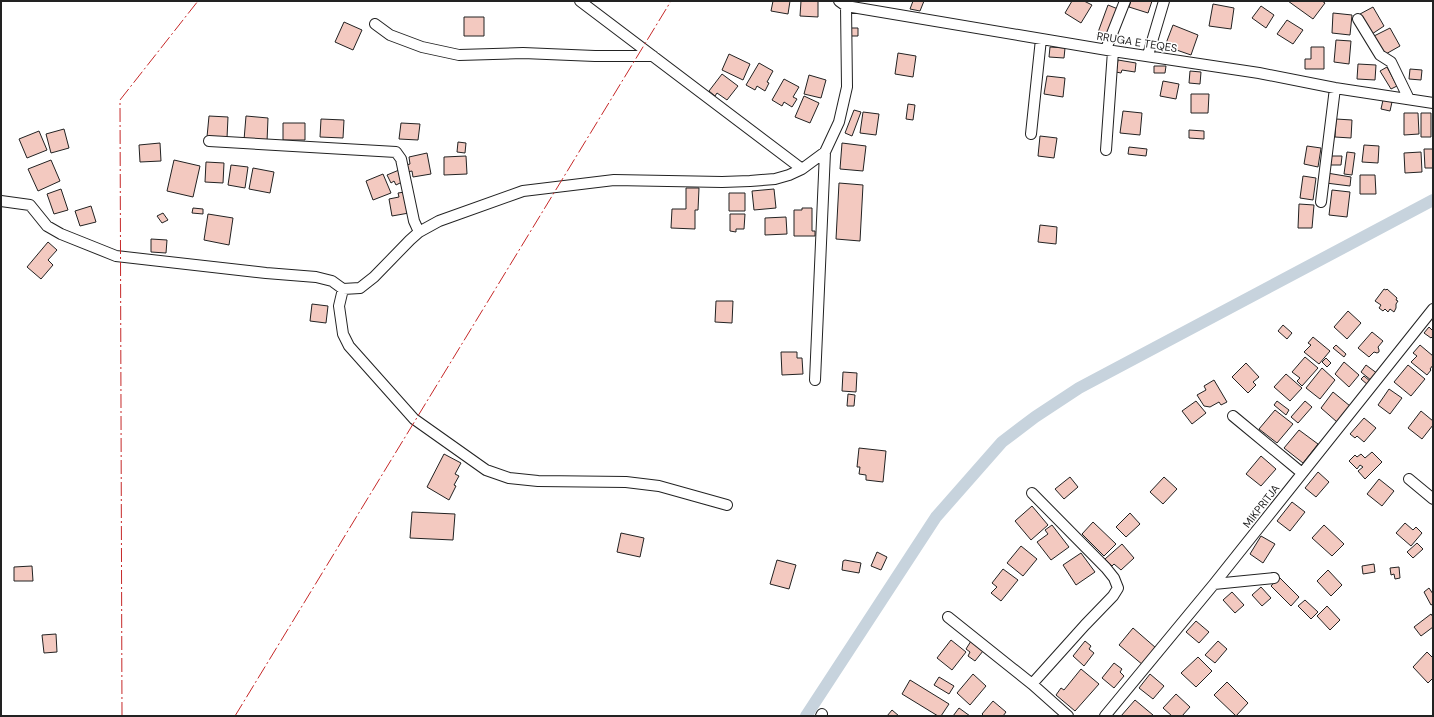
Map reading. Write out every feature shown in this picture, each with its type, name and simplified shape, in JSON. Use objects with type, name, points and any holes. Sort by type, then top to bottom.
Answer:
[{"type":"street","points":[[580,1],[802,169]]},
{"type":"street","points":[[1106,150],[1110,50],[1124,1]]},
{"type":"street","points":[[1148,56],[1164,1]]},
{"type":"street","points":[[815,380],[825,152],[839,122],[847,87],[843,3]]},
{"type":"street","name":"RRUGA E TEQES","points":[[843,3],[1041,39],[1259,73],[1335,88],[1433,103]]},
{"type":"street","points":[[1358,19],[1380,55],[1390,62],[1409,99]]},
{"type":"street","points":[[376,24],[390,35],[422,47],[459,55],[523,53],[595,56],[653,56]]},
{"type":"street","points":[[1031,134],[1041,39]]},
{"type":"street","points":[[1321,202],[1335,88]]},
{"type":"street","points":[[208,141],[396,152],[401,159],[414,221],[419,232]]},
{"type":"street","points":[[1,201],[30,205],[46,226],[61,234],[116,256],[266,273],[316,277],[332,281],[343,288],[360,288],[374,277],[419,232],[439,221],[523,190],[614,180],[722,182],[775,179],[802,169],[825,152]]},
{"type":"street","points":[[343,288],[339,306],[343,334],[349,346],[414,418],[486,470],[509,478],[538,481],[626,482],[659,486],[727,505]]},
{"type":"street","name":"MIKPRITJA","points":[[1105,716],[1214,584],[1433,309]]},
{"type":"street","points":[[1233,416],[1302,473]]},
{"type":"street","points":[[1409,480],[1433,499]]},
{"type":"street","points":[[1032,493],[1106,568],[1114,578],[1118,588],[1113,596],[1032,684]]},
{"type":"street","points":[[1214,584],[1274,578]]},
{"type":"street","points":[[948,617],[1032,684],[1068,716]]},
{"type":"building","points":[[773,1],[790,1],[788,14],[771,11]]},
{"type":"building","points":[[801,1],[818,1],[818,17],[800,16]]},
{"type":"building","points":[[913,1],[924,1],[920,11],[910,9]]},
{"type":"building","points":[[1072,1],[1084,1],[1092,5],[1081,23],[1065,13]]},
{"type":"building","points":[[1131,1],[1152,1],[1148,13],[1129,7]]},
{"type":"building","points":[[1288,1],[1322,1],[1325,3],[1313,19]]},
{"type":"building","points":[[1213,4],[1234,8],[1231,29],[1209,26]]},
{"type":"building","points":[[1108,5],[1118,9],[1107,36],[1105,35],[1099,39],[1097,35]]},
{"type":"building","points":[[1261,6],[1274,15],[1266,28],[1252,18]]},
{"type":"building","points":[[1373,7],[1384,26],[1372,34],[1360,14]]},
{"type":"building","points":[[1333,13],[1352,15],[1350,35],[1332,33]]},
{"type":"building","points":[[464,17],[484,17],[484,36],[464,36]]},
{"type":"building","points":[[1287,20],[1303,30],[1293,44],[1277,34]]},
{"type":"building","points":[[344,22],[362,30],[353,50],[335,42]]},
{"type":"building","points":[[1173,25],[1198,35],[1191,55],[1165,46]]},
{"type":"building","points":[[851,28],[858,28],[858,36],[851,36]]},
{"type":"building","points":[[1390,28],[1400,46],[1384,55],[1374,36]]},
{"type":"building","points":[[1336,40],[1351,41],[1349,64],[1334,62]]},
{"type":"building","points":[[1050,47],[1065,48],[1064,58],[1049,57]]},
{"type":"building","points":[[1311,47],[1324,47],[1324,69],[1305,69],[1305,59],[1311,59]]},
{"type":"building","points":[[898,53],[916,56],[913,77],[895,74]]},
{"type":"building","points":[[729,54],[750,64],[743,80],[722,70]]},
{"type":"building","points":[[1118,60],[1136,63],[1135,72],[1122,70],[1121,73],[1116,72]]},
{"type":"building","points":[[759,63],[773,71],[767,82],[769,83],[765,91],[757,86],[755,90],[746,85]]},
{"type":"building","points":[[1358,64],[1376,65],[1375,80],[1357,79]]},
{"type":"building","points":[[1154,66],[1166,66],[1165,73],[1154,73]]},
{"type":"building","points":[[1387,67],[1397,86],[1391,89],[1380,71]]},
{"type":"building","points":[[1410,69],[1422,70],[1421,80],[1409,79]]},
{"type":"building","points":[[1190,71],[1201,72],[1200,84],[1189,83]]},
{"type":"building","points":[[722,74],[738,86],[727,100],[717,93],[715,96],[709,91]]},
{"type":"building","points":[[809,75],[826,80],[821,98],[804,94]]},
{"type":"building","points":[[1047,76],[1065,78],[1063,97],[1044,94]]},
{"type":"building","points":[[784,79],[799,87],[793,97],[797,99],[792,107],[784,102],[782,106],[772,100]]},
{"type":"building","points":[[1163,81],[1179,84],[1176,99],[1160,96]]},
{"type":"building","points":[[1191,94],[1209,94],[1208,113],[1191,113]]},
{"type":"building","points":[[804,96],[819,103],[810,123],[795,117]]},
{"type":"building","points":[[1383,100],[1392,102],[1390,111],[1381,109]]},
{"type":"building","points":[[908,104],[915,105],[913,120],[906,119]]},
{"type":"building","points":[[854,110],[861,112],[852,136],[845,133]]},
{"type":"building","points":[[1123,111],[1142,113],[1140,135],[1120,133]]},
{"type":"building","points":[[863,112],[879,114],[876,135],[860,133]]},
{"type":"building","points":[[1404,113],[1418,113],[1419,134],[1404,135]]},
{"type":"building","points":[[1421,113],[1431,113],[1431,137],[1421,137]]},
{"type":"building","points":[[209,116],[228,117],[227,138],[207,137]]},
{"type":"building","points":[[246,116],[268,118],[267,142],[244,140]]},
{"type":"building","points":[[321,119],[344,120],[343,138],[320,137]]},
{"type":"building","points":[[1336,119],[1352,120],[1351,138],[1335,137]]},
{"type":"building","points":[[283,123],[305,123],[305,140],[283,140]]},
{"type":"building","points":[[401,123],[420,124],[418,140],[399,139]]},
{"type":"building","points":[[64,129],[69,148],[51,153],[46,134]]},
{"type":"building","points":[[1189,130],[1204,131],[1204,139],[1189,138]]},
{"type":"building","points":[[39,131],[47,150],[27,158],[19,139]]},
{"type":"building","points":[[1040,136],[1057,138],[1054,158],[1038,156]]},
{"type":"building","points":[[458,142],[466,143],[465,153],[457,152]]},
{"type":"building","points":[[160,143],[161,161],[140,162],[139,145]]},
{"type":"building","points":[[842,143],[866,146],[863,171],[840,169]]},
{"type":"building","points":[[1364,145],[1379,146],[1378,163],[1362,162]]},
{"type":"building","points":[[1307,146],[1321,148],[1318,167],[1304,164]]},
{"type":"building","points":[[1129,147],[1147,149],[1146,156],[1128,154]]},
{"type":"building","points":[[1424,149],[1433,149],[1433,168],[1425,168]]},
{"type":"building","points":[[1347,152],[1355,153],[1352,175],[1344,174]]},
{"type":"building","points":[[1421,152],[1422,172],[1405,173],[1404,153]]},
{"type":"building","points":[[427,153],[431,174],[413,177],[412,171],[407,172],[406,165],[410,164],[409,157]]},
{"type":"building","points":[[466,156],[467,174],[444,175],[444,157]]},
{"type":"building","points":[[1329,156],[1342,156],[1341,165],[1329,165]]},
{"type":"building","points":[[51,160],[60,181],[38,191],[28,169]]},
{"type":"building","points":[[174,160],[200,166],[193,197],[167,191]]},
{"type":"building","points":[[206,162],[224,163],[223,183],[205,182]]},
{"type":"building","points":[[231,165],[248,167],[245,188],[228,185]]},
{"type":"building","points":[[253,168],[274,172],[270,193],[249,189]]},
{"type":"building","points":[[399,170],[404,181],[396,185],[394,181],[391,183],[387,175]]},
{"type":"building","points":[[1327,173],[1351,177],[1350,186],[1326,183]]},
{"type":"building","points":[[383,174],[391,193],[373,200],[366,181]]},
{"type":"building","points":[[1360,175],[1375,175],[1376,194],[1360,194]]},
{"type":"building","points":[[1303,176],[1316,178],[1313,200],[1300,198]]},
{"type":"building","points":[[839,183],[863,185],[860,241],[836,239]]},
{"type":"building","points":[[686,188],[699,188],[698,210],[695,210],[695,229],[671,228],[672,209],[686,209]]},
{"type":"building","points":[[61,189],[68,210],[54,214],[47,194]]},
{"type":"building","points":[[774,189],[776,208],[754,210],[752,191]]},
{"type":"building","points":[[1332,190],[1350,192],[1347,217],[1329,215]]},
{"type":"building","points":[[405,192],[409,213],[392,216],[389,199],[399,197],[398,193]]},
{"type":"building","points":[[729,193],[745,193],[745,211],[729,211]]},
{"type":"building","points":[[1299,204],[1314,205],[1312,228],[1298,228]]},
{"type":"building","points":[[91,206],[96,222],[80,226],[75,211]]},
{"type":"building","points":[[193,208],[203,209],[203,214],[192,213]]},
{"type":"building","points":[[802,208],[812,208],[812,231],[815,231],[815,236],[794,236],[794,210],[802,210]]},
{"type":"building","points":[[163,213],[168,220],[162,223],[157,216]]},
{"type":"building","points":[[208,214],[233,218],[229,245],[204,240]]},
{"type":"building","points":[[730,214],[745,214],[744,229],[736,229],[736,232],[730,231]]},
{"type":"building","points":[[786,217],[787,234],[765,235],[765,218]]},
{"type":"building","points":[[1040,225],[1057,227],[1056,244],[1038,242]]},
{"type":"building","points":[[151,239],[167,240],[166,253],[151,252]]},
{"type":"building","points":[[48,242],[57,250],[48,260],[53,265],[41,279],[27,267]]},
{"type":"building","points":[[1384,289],[1387,289],[1397,298],[1396,300],[1398,301],[1394,312],[1390,309],[1388,312],[1385,309],[1383,311],[1379,308],[1381,305],[1375,301]]},
{"type":"building","points":[[716,301],[733,301],[732,323],[715,322]]},
{"type":"building","points":[[312,304],[328,306],[326,323],[310,321]]},
{"type":"building","points":[[1348,311],[1361,323],[1347,339],[1334,327]]},
{"type":"building","points":[[1283,325],[1292,333],[1287,339],[1278,331]]},
{"type":"building","points":[[1429,327],[1433,331],[1433,336],[1431,338],[1424,333]]},
{"type":"building","points":[[1372,332],[1383,341],[1378,347],[1379,352],[1374,352],[1369,357],[1358,348]]},
{"type":"building","points":[[1313,337],[1330,351],[1319,364],[1304,352],[1311,345],[1308,343]]},
{"type":"building","points":[[1336,345],[1346,354],[1344,357],[1333,348]]},
{"type":"building","points":[[1420,345],[1433,356],[1433,365],[1427,375],[1411,362],[1417,356],[1413,353]]},
{"type":"building","points":[[781,352],[797,352],[797,358],[802,358],[803,374],[782,375]]},
{"type":"building","points":[[1305,357],[1318,368],[1302,386],[1297,381],[1300,378],[1292,372]]},
{"type":"building","points":[[1326,358],[1331,363],[1327,367],[1322,362]]},
{"type":"building","points":[[1344,362],[1359,375],[1349,387],[1335,374]]},
{"type":"building","points":[[1246,363],[1259,377],[1253,382],[1256,385],[1248,393],[1232,377]]},
{"type":"building","points":[[1366,365],[1378,374],[1372,381],[1361,372]]},
{"type":"building","points":[[1408,365],[1425,379],[1411,396],[1394,382]]},
{"type":"building","points":[[1322,368],[1335,380],[1320,399],[1306,388]]},
{"type":"building","points":[[843,372],[857,373],[856,392],[842,391]]},
{"type":"building","points":[[1286,374],[1302,388],[1290,401],[1274,387]]},
{"type":"building","points":[[1364,376],[1371,382],[1368,385],[1361,379]]},
{"type":"building","points":[[1214,380],[1227,402],[1221,405],[1219,402],[1210,407],[1204,406],[1197,395],[1206,390],[1204,386]]},
{"type":"building","points":[[1389,389],[1402,398],[1390,414],[1378,405]]},
{"type":"building","points":[[1333,392],[1350,406],[1337,422],[1321,408]]},
{"type":"building","points":[[848,394],[855,395],[854,406],[847,406]]},
{"type":"building","points":[[1196,401],[1206,413],[1192,424],[1182,411]]},
{"type":"building","points":[[1277,401],[1289,410],[1286,415],[1274,405]]},
{"type":"building","points":[[1305,401],[1312,407],[1298,423],[1291,417]]},
{"type":"building","points":[[1275,410],[1293,424],[1277,443],[1259,429]]},
{"type":"building","points":[[1421,411],[1433,421],[1433,425],[1422,439],[1408,428]]},
{"type":"building","points":[[1364,418],[1376,428],[1364,442],[1357,436],[1355,438],[1350,434]]},
{"type":"building","points":[[1299,430],[1318,444],[1303,463],[1284,448]]},
{"type":"building","points":[[859,448],[886,451],[883,482],[866,480],[866,475],[859,474],[860,467],[857,467]]},
{"type":"building","points":[[1372,452],[1382,462],[1365,479],[1358,471],[1363,467],[1360,465],[1357,469],[1349,461],[1355,455],[1357,457],[1361,454],[1365,458]]},
{"type":"building","points":[[444,454],[461,463],[455,474],[459,476],[454,485],[456,486],[449,500],[427,487]]},
{"type":"building","points":[[1261,456],[1276,469],[1261,486],[1246,474]]},
{"type":"building","points":[[1318,472],[1329,482],[1316,497],[1305,488]]},
{"type":"building","points":[[1070,477],[1078,487],[1064,499],[1055,489]]},
{"type":"building","points":[[1164,477],[1177,489],[1163,504],[1150,492]]},
{"type":"building","points":[[1379,479],[1394,491],[1382,506],[1367,494]]},
{"type":"building","points":[[1292,502],[1305,512],[1290,531],[1277,521]]},
{"type":"building","points":[[1032,506],[1048,525],[1031,540],[1015,521]]},
{"type":"building","points":[[412,512],[455,514],[453,540],[410,538]]},
{"type":"building","points":[[1130,513],[1140,524],[1126,537],[1116,527]]},
{"type":"building","points":[[1093,522],[1116,544],[1104,556],[1082,534]]},
{"type":"building","points":[[1405,523],[1413,530],[1416,527],[1422,533],[1411,546],[1396,533]]},
{"type":"building","points":[[1052,525],[1069,547],[1051,560],[1037,542],[1048,534],[1045,530]]},
{"type":"building","points":[[1324,525],[1344,544],[1332,556],[1312,538]]},
{"type":"building","points":[[621,533],[644,538],[640,557],[617,552]]},
{"type":"building","points":[[1261,536],[1275,544],[1263,563],[1250,554]]},
{"type":"building","points":[[1417,543],[1423,549],[1413,558],[1407,552]]},
{"type":"building","points":[[1122,544],[1134,558],[1121,570],[1114,564],[1112,566],[1105,559]]},
{"type":"building","points":[[1021,546],[1037,559],[1023,576],[1007,563]]},
{"type":"building","points":[[877,552],[887,557],[881,570],[871,566]]},
{"type":"building","points":[[1081,553],[1095,572],[1076,585],[1063,565]]},
{"type":"building","points":[[777,560],[796,565],[789,589],[770,584]]},
{"type":"building","points":[[845,560],[861,563],[859,573],[842,570],[843,561]]},
{"type":"building","points":[[1374,564],[1375,572],[1363,574],[1362,566]]},
{"type":"building","points":[[32,566],[33,581],[14,581],[14,567]]},
{"type":"building","points":[[1399,567],[1400,578],[1395,579],[1394,574],[1391,575],[1390,568]]},
{"type":"building","points":[[1003,569],[1018,580],[1001,601],[991,593],[997,587],[992,583]]},
{"type":"building","points":[[1328,570],[1342,585],[1331,596],[1317,581]]},
{"type":"building","points":[[1279,577],[1299,597],[1291,606],[1271,586]]},
{"type":"building","points":[[1261,587],[1271,598],[1262,606],[1252,595]]},
{"type":"building","points":[[1429,588],[1433,594],[1433,604],[1431,605],[1424,592]]},
{"type":"building","points":[[1232,592],[1244,605],[1235,613],[1223,600]]},
{"type":"building","points":[[1305,600],[1318,612],[1311,619],[1298,606]]},
{"type":"building","points":[[1327,606],[1340,620],[1330,630],[1317,616]]},
{"type":"building","points":[[1431,614],[1433,617],[1433,627],[1421,636],[1414,627]]},
{"type":"building","points":[[1196,621],[1209,632],[1199,643],[1186,632]]},
{"type":"building","points":[[1133,628],[1156,648],[1143,665],[1119,645]]},
{"type":"building","points":[[56,634],[57,652],[44,653],[42,635]]},
{"type":"building","points":[[951,640],[966,652],[952,670],[937,658]]},
{"type":"building","points":[[971,641],[983,651],[975,661],[968,656],[970,652],[966,649]]},
{"type":"building","points":[[1085,641],[1091,646],[1089,649],[1094,653],[1084,666],[1073,656]]},
{"type":"building","points":[[1218,641],[1227,649],[1215,663],[1205,655]]},
{"type":"building","points":[[1427,652],[1433,658],[1433,678],[1428,683],[1413,667]]},
{"type":"building","points":[[1198,657],[1212,671],[1196,687],[1181,673]]},
{"type":"building","points":[[1114,663],[1122,669],[1120,672],[1124,676],[1114,688],[1102,678]]},
{"type":"building","points":[[1081,669],[1099,684],[1075,711],[1056,695],[1061,688],[1064,690]]},
{"type":"building","points":[[973,674],[986,686],[970,705],[957,693]]},
{"type":"building","points":[[1150,674],[1164,686],[1153,699],[1139,688]]},
{"type":"building","points":[[939,677],[954,686],[949,694],[934,685]]},
{"type":"building","points":[[910,680],[949,704],[941,716],[938,716],[902,694]]},
{"type":"building","points":[[1227,682],[1248,703],[1236,716],[1214,695]]},
{"type":"building","points":[[1176,694],[1190,707],[1182,716],[1172,716],[1163,708]]},
{"type":"building","points":[[1135,700],[1153,715],[1121,716]]},
{"type":"building","points":[[993,701],[1006,712],[1003,716],[984,716],[982,714]]},
{"type":"building","points":[[959,708],[970,716],[953,716]]},
{"type":"building","points":[[892,710],[899,716],[887,716]]},
{"type":"waterway","points":[[806,716],[936,517],[1002,442],[1035,417],[1079,388],[1433,200]]},
{"type":"power","points":[[122,716],[120,100],[198,1]]},
{"type":"power","points":[[235,716],[671,1]]}]
